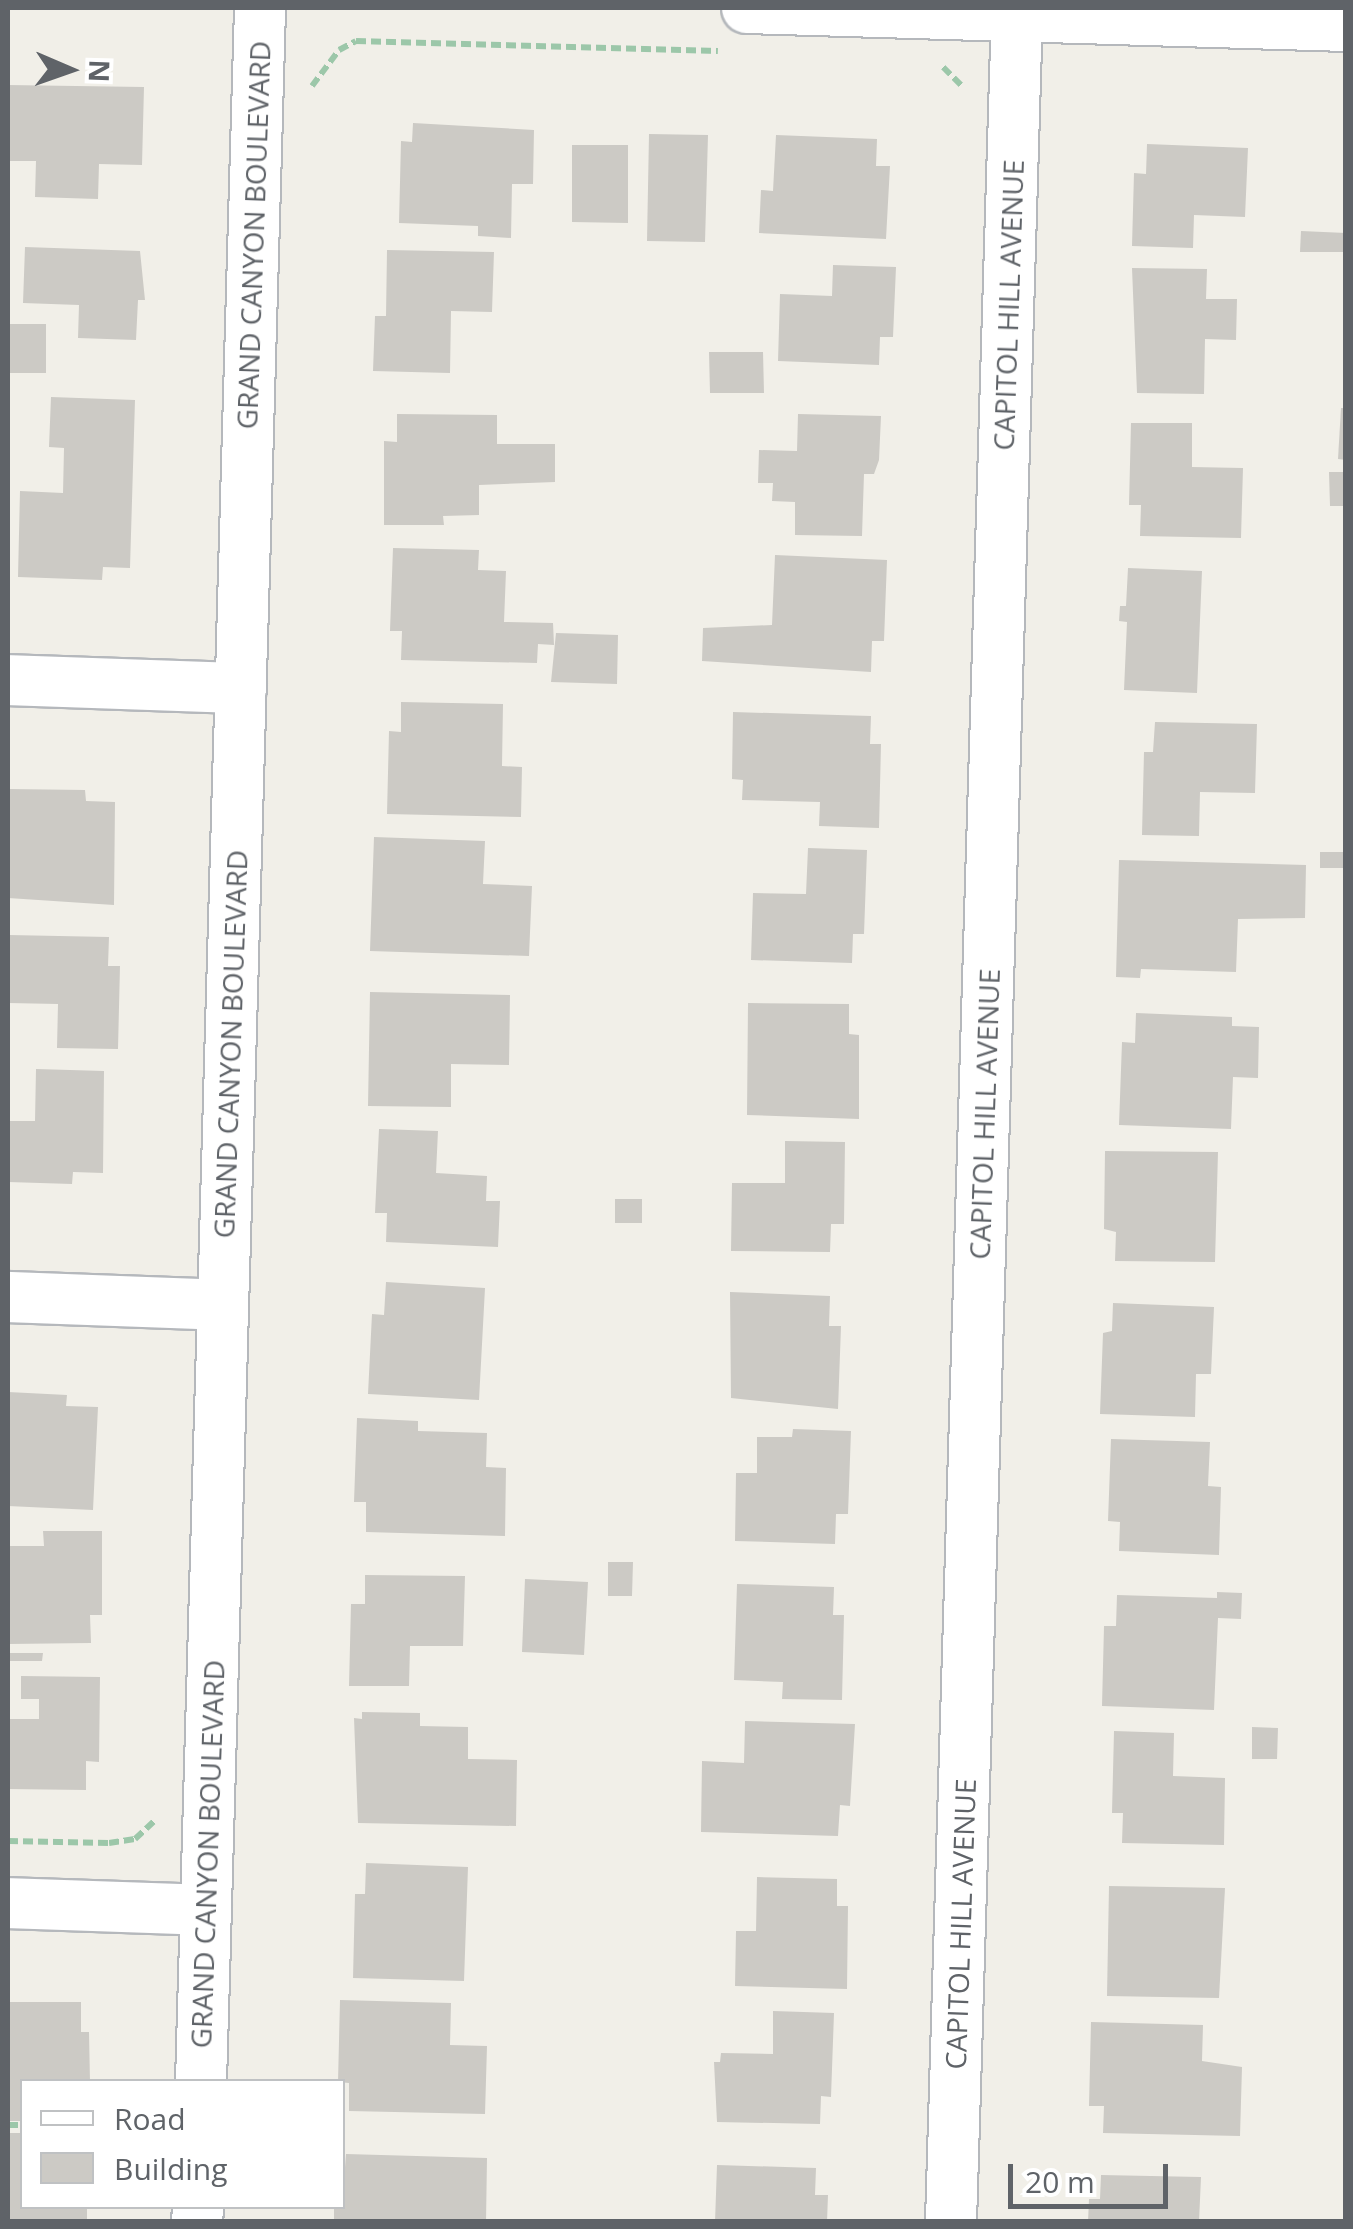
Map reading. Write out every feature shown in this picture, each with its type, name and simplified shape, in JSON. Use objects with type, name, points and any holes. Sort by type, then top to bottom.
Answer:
[{"type":"street","name":"GRAND CANYON BOULEVARD","points":[[201,2079],[260,8]]},
{"type":"street","points":[[738,30],[1017,11],[1346,26]]},
{"type":"street","name":"CAPITOL HILL AVENUE","points":[[951,2222],[1017,11]]},
{"type":"street","points":[[8,680],[241,688]]},
{"type":"street","points":[[8,1297],[222,1305]]},
{"type":"street","points":[[8,1904],[206,1910]]},
{"type":"path","points":[[331,58],[356,41],[738,30]]},
{"type":"path","points":[[928,58],[950,70],[966,96]]},
{"type":"path","points":[[8,1841],[135,1839],[160,1812]]},
{"type":"building","points":[[8,85],[144,87],[142,165],[99,164],[98,199],[35,197],[36,161],[8,161]]},
{"type":"building","points":[[413,123],[534,130],[533,184],[512,184],[511,238],[478,236],[478,226],[399,223],[401,141],[412,142]]},
{"type":"building","points":[[649,134],[708,135],[705,242],[647,241]]},
{"type":"building","points":[[776,135],[877,139],[876,166],[890,166],[886,239],[759,233],[761,190],[773,191]]},
{"type":"building","points":[[1147,144],[1248,148],[1245,217],[1194,215],[1193,248],[1132,246],[1134,173],[1146,174]]},
{"type":"building","points":[[572,145],[628,145],[628,223],[572,222]]},
{"type":"building","points":[[1301,231],[1346,233],[1346,252],[1300,252]]},
{"type":"building","points":[[25,247],[140,251],[145,300],[138,300],[136,340],[78,338],[79,305],[23,303]]},
{"type":"building","points":[[387,250],[494,252],[492,312],[451,311],[450,373],[373,371],[375,316],[386,316]]},
{"type":"building","points":[[833,265],[896,267],[893,337],[880,337],[879,365],[778,361],[780,294],[832,296]]},
{"type":"building","points":[[1132,268],[1207,269],[1206,299],[1237,299],[1236,340],[1205,339],[1204,394],[1137,393]]},
{"type":"building","points":[[8,324],[46,324],[46,373],[8,373]]},
{"type":"building","points":[[709,352],[763,352],[764,393],[710,393]]},
{"type":"building","points":[[51,397],[135,400],[130,568],[103,567],[102,580],[18,577],[20,491],[63,493],[64,448],[49,447]]},
{"type":"building","points":[[1341,408],[1346,408],[1346,460],[1338,459]]},
{"type":"building","points":[[397,414],[497,415],[497,444],[555,444],[555,482],[479,485],[479,515],[443,516],[444,525],[384,525],[384,441],[397,442]]},
{"type":"building","points":[[798,414],[881,416],[879,460],[874,474],[864,474],[862,536],[795,535],[795,502],[772,501],[773,483],[758,483],[759,450],[797,451]]},
{"type":"building","points":[[1131,423],[1192,423],[1192,467],[1243,468],[1241,538],[1140,536],[1141,505],[1129,505]]},
{"type":"building","points":[[1329,472],[1346,472],[1346,506],[1330,506]]},
{"type":"building","points":[[393,548],[479,550],[478,570],[506,571],[504,622],[553,623],[554,645],[538,644],[537,663],[401,660],[402,631],[390,631]]},
{"type":"building","points":[[775,555],[887,560],[884,641],[872,641],[871,672],[702,661],[703,628],[772,625]]},
{"type":"building","points":[[1128,568],[1202,571],[1197,693],[1124,690],[1127,622],[1119,621],[1120,606],[1126,606]]},
{"type":"building","points":[[556,633],[618,635],[617,684],[551,682]]},
{"type":"building","points":[[401,702],[503,704],[502,766],[522,767],[521,817],[387,814],[389,731],[401,732]]},
{"type":"building","points":[[733,712],[871,716],[870,744],[881,744],[879,828],[819,826],[820,802],[742,800],[743,780],[732,779]]},
{"type":"building","points":[[1155,722],[1257,724],[1255,793],[1200,792],[1199,836],[1142,835],[1144,752],[1153,752]]},
{"type":"building","points":[[8,789],[85,790],[86,801],[115,802],[114,905],[8,898]]},
{"type":"building","points":[[374,837],[485,841],[483,884],[532,886],[529,956],[370,951]]},
{"type":"building","points":[[808,848],[867,850],[864,934],[853,934],[852,963],[751,960],[753,893],[806,894]]},
{"type":"building","points":[[1320,852],[1346,852],[1346,868],[1320,868]]},
{"type":"building","points":[[1119,860],[1306,865],[1305,918],[1238,919],[1236,972],[1141,969],[1140,978],[1116,977]]},
{"type":"building","points":[[9,935],[109,937],[108,966],[120,966],[118,1049],[57,1048],[58,1004],[8,1003]]},
{"type":"building","points":[[370,992],[510,995],[509,1065],[451,1064],[451,1107],[368,1106]]},
{"type":"building","points":[[748,1003],[849,1004],[849,1034],[859,1035],[859,1119],[747,1115]]},
{"type":"building","points":[[1136,1013],[1232,1017],[1232,1026],[1259,1027],[1258,1078],[1233,1077],[1231,1129],[1119,1125],[1122,1042],[1135,1043]]},
{"type":"building","points":[[36,1069],[104,1071],[103,1173],[73,1172],[72,1184],[8,1182],[8,1121],[35,1121]]},
{"type":"building","points":[[379,1129],[438,1131],[436,1173],[487,1176],[486,1201],[500,1201],[498,1247],[386,1242],[387,1213],[375,1213]]},
{"type":"building","points":[[785,1141],[845,1142],[844,1224],[831,1224],[830,1252],[731,1251],[732,1183],[785,1183]]},
{"type":"building","points":[[1105,1151],[1218,1152],[1215,1262],[1115,1261],[1116,1232],[1104,1229]]},
{"type":"building","points":[[615,1199],[642,1199],[642,1223],[615,1223]]},
{"type":"building","points":[[386,1282],[485,1288],[479,1400],[368,1394],[372,1314],[384,1315]]},
{"type":"building","points":[[730,1292],[830,1296],[829,1326],[841,1326],[838,1409],[731,1398]]},
{"type":"building","points":[[1113,1303],[1214,1307],[1211,1374],[1196,1374],[1195,1417],[1100,1414],[1103,1333],[1112,1331]]},
{"type":"building","points":[[8,1392],[67,1395],[66,1406],[98,1407],[93,1510],[8,1506]]},
{"type":"building","points":[[357,1418],[418,1421],[418,1431],[487,1433],[486,1467],[506,1468],[505,1536],[366,1532],[366,1502],[354,1502]]},
{"type":"building","points":[[793,1429],[851,1431],[848,1514],[836,1514],[835,1544],[735,1541],[736,1473],[757,1473],[757,1437],[792,1437]]},
{"type":"building","points":[[1111,1439],[1210,1442],[1208,1486],[1221,1487],[1219,1555],[1119,1551],[1120,1522],[1108,1521]]},
{"type":"building","points":[[43,1531],[102,1531],[102,1615],[90,1615],[91,1643],[8,1644],[8,1546],[44,1546]]},
{"type":"building","points":[[608,1562],[633,1562],[632,1596],[608,1596]]},
{"type":"building","points":[[365,1575],[465,1576],[463,1646],[410,1646],[409,1686],[349,1686],[351,1604],[365,1604]]},
{"type":"building","points":[[525,1579],[588,1582],[584,1655],[522,1652]]},
{"type":"building","points":[[737,1584],[834,1587],[833,1615],[844,1615],[842,1700],[782,1699],[783,1682],[734,1680]]},
{"type":"building","points":[[1217,1592],[1242,1593],[1241,1619],[1218,1618],[1214,1710],[1102,1706],[1104,1626],[1116,1626],[1117,1595],[1217,1598]]},
{"type":"building","points":[[8,1653],[43,1653],[42,1661],[8,1661]]},
{"type":"building","points":[[21,1676],[100,1677],[99,1762],[86,1761],[86,1790],[8,1789],[8,1719],[39,1719],[39,1699],[21,1699]]},
{"type":"building","points":[[362,1712],[420,1713],[420,1726],[468,1727],[468,1759],[517,1760],[516,1826],[358,1823],[354,1718],[362,1719]]},
{"type":"building","points":[[745,1721],[855,1724],[850,1806],[840,1805],[838,1836],[701,1832],[702,1761],[744,1763]]},
{"type":"building","points":[[1252,1727],[1278,1728],[1277,1759],[1252,1759]]},
{"type":"building","points":[[1114,1731],[1174,1733],[1173,1776],[1225,1778],[1224,1845],[1122,1843],[1123,1813],[1112,1813]]},
{"type":"building","points":[[366,1863],[468,1867],[464,1981],[353,1978],[355,1894],[365,1894]]},
{"type":"building","points":[[757,1877],[837,1879],[837,1906],[848,1906],[847,1989],[735,1986],[736,1931],[756,1931]]},
{"type":"building","points":[[1109,1886],[1225,1888],[1219,1998],[1107,1996]]},
{"type":"building","points":[[340,2000],[451,2003],[450,2045],[487,2046],[485,2114],[349,2111],[349,2083],[338,2079]]},
{"type":"building","points":[[8,2002],[81,2002],[81,2032],[89,2032],[90,2079],[20,2079],[20,2121],[8,2121]]},
{"type":"building","points":[[773,2011],[834,2013],[831,2097],[821,2096],[820,2124],[717,2122],[714,2062],[720,2062],[721,2053],[773,2054]]},
{"type":"building","points":[[1091,2022],[1203,2025],[1202,2061],[1242,2067],[1240,2136],[1103,2133],[1104,2106],[1089,2106]]},
{"type":"building","points":[[8,2133],[20,2133],[20,2209],[87,2209],[87,2222],[8,2222]]},
{"type":"building","points":[[346,2154],[487,2158],[486,2222],[334,2222],[334,2209],[345,2209]]},
{"type":"building","points":[[717,2165],[816,2168],[815,2195],[828,2195],[827,2222],[715,2222]]},
{"type":"building","points":[[1101,2175],[1201,2177],[1199,2222],[1088,2222],[1089,2199],[1100,2199]]}]
